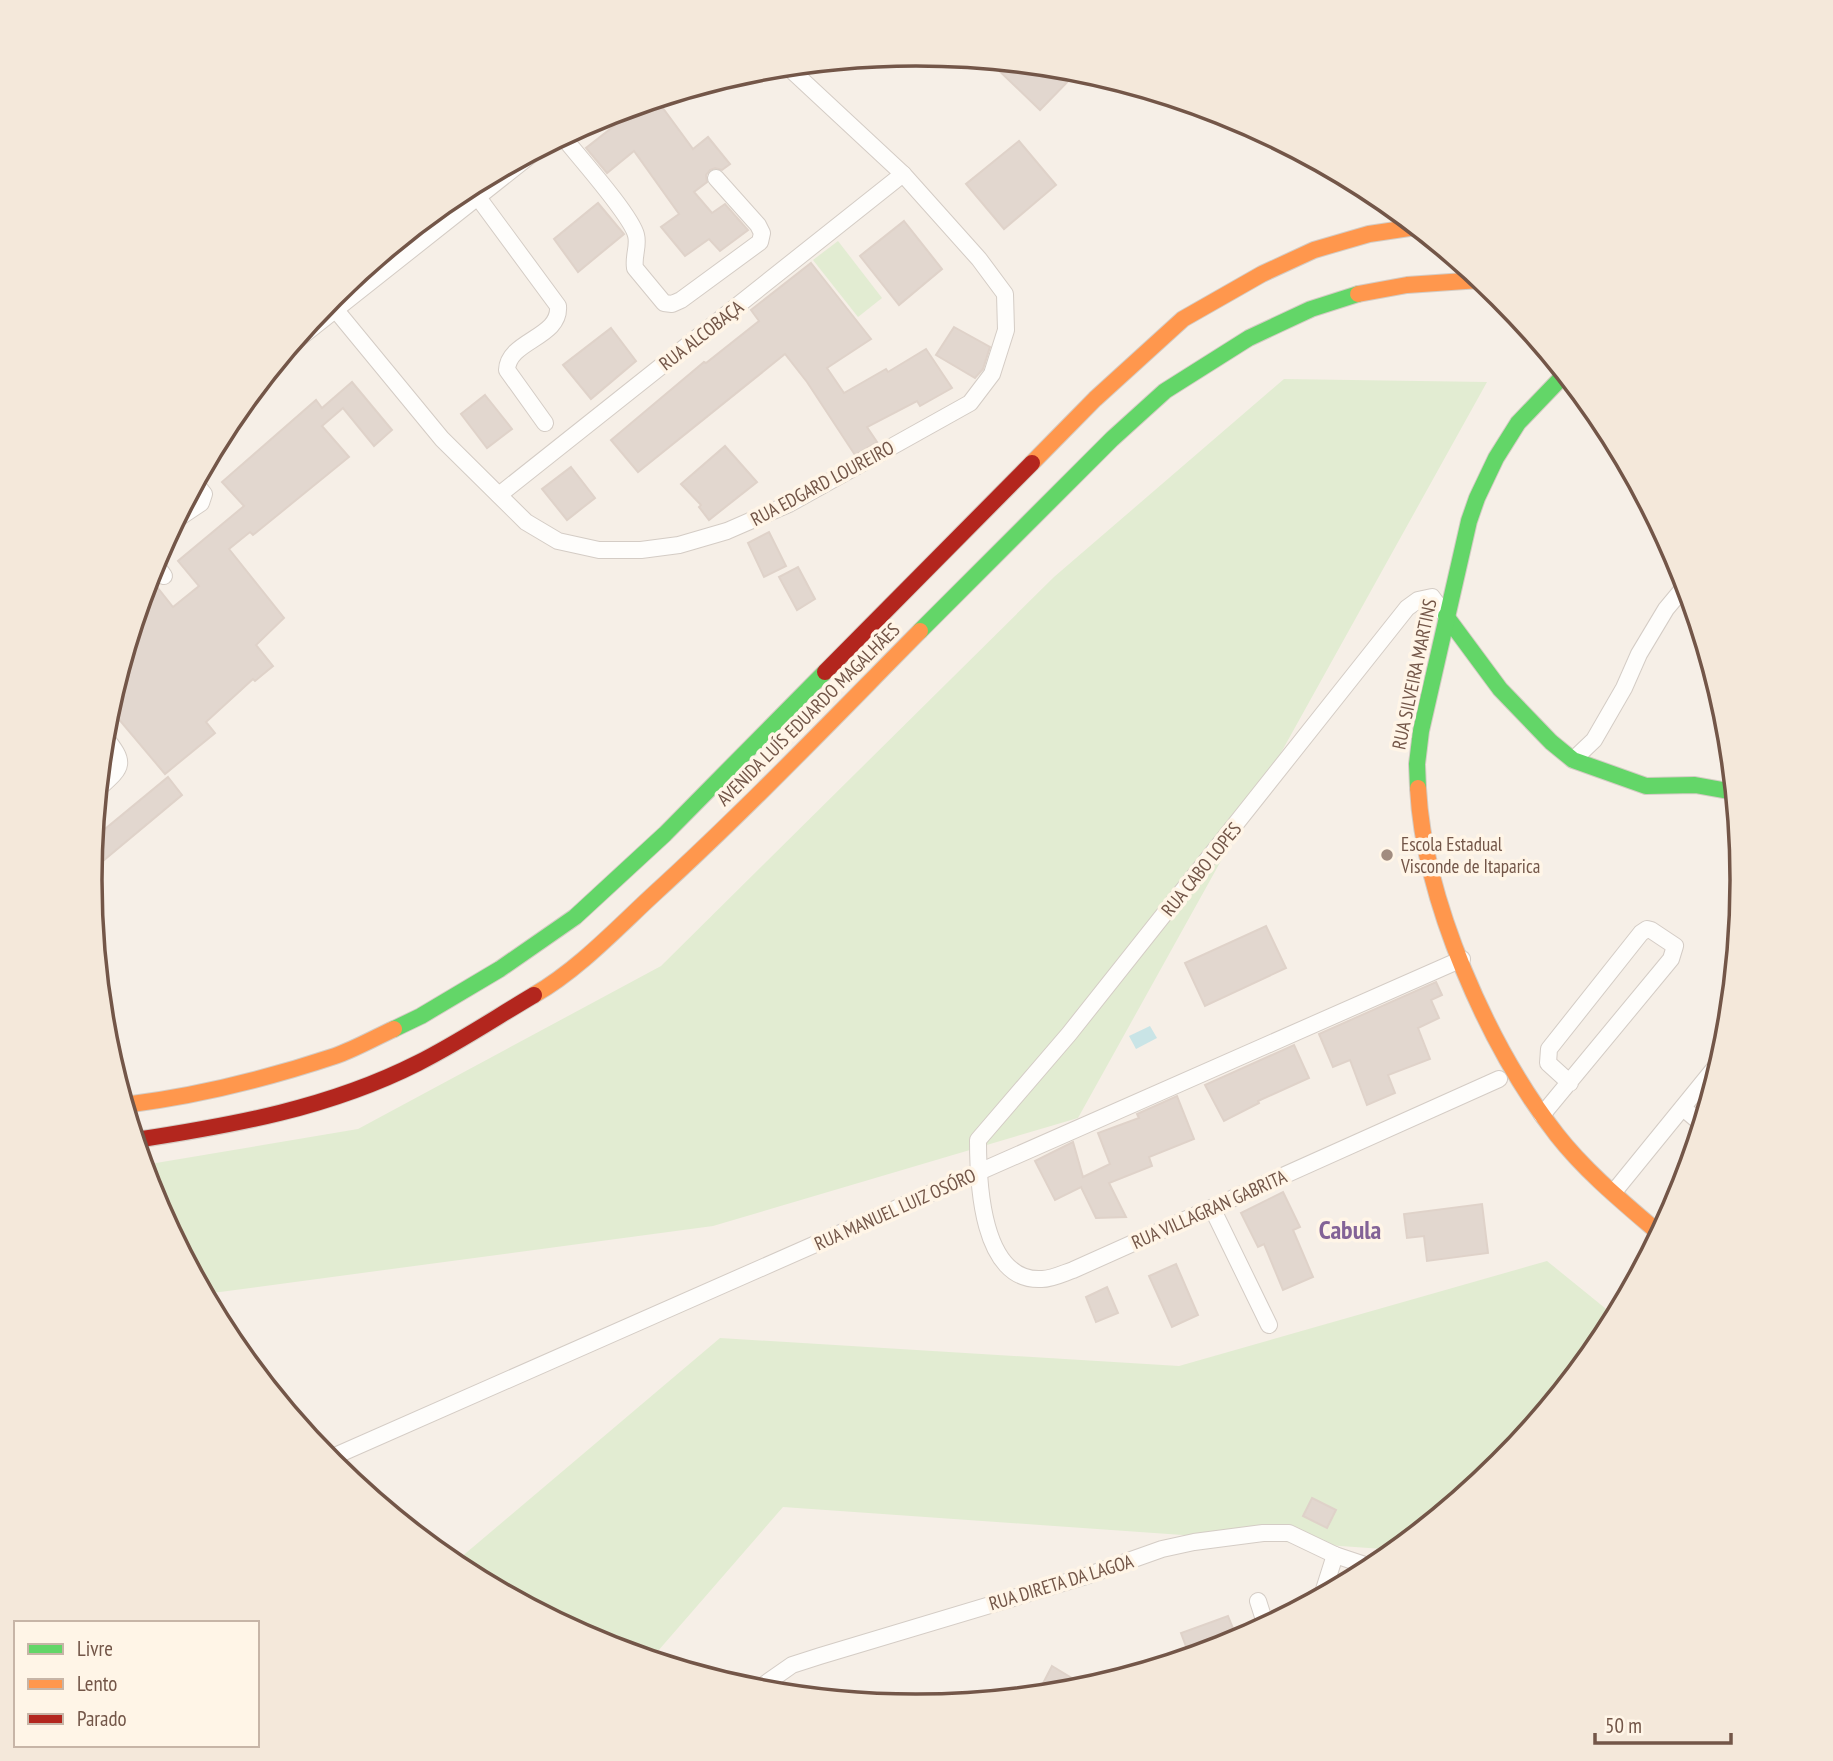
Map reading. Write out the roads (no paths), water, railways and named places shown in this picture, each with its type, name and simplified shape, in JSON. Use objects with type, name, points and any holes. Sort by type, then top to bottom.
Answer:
[{"type":"main road","name":"AVENIDA LUÍS EDUARDO MAGALHÃES","points":[[134,1104],[186,1097],[255,1080],[337,1055],[421,1016],[500,969],[575,917],[665,834],[1095,399],[1183,319],[1262,274],[1314,250],[1369,234],[1403,229]]},
{"type":"main road","name":"AVENIDA LUÍS EDUARDO MAGALHÃES","points":[[145,1139],[237,1124],[302,1108],[353,1090],[418,1063],[548,987],[602,942],[717,836],[1028,522],[1165,391],[1249,338],[1311,309],[1365,292],[1407,285],[1466,281]]},
{"type":"main road","name":"RUA SILVEIRA MARTINS","points":[[1558,380],[1508,434],[1469,521],[1422,725],[1417,763],[1419,809],[1437,888],[1462,959],[1495,1031],[1542,1115],[1583,1163],[1653,1228]]},
{"type":"main road","points":[[1446,616],[1500,689],[1551,742],[1573,760],[1646,786],[1695,785],[1726,790]]},
{"type":"street","name":"RUA EDGARD LOUREIRO","points":[[336,310],[442,439],[526,522],[558,541],[599,550],[641,550],[679,545],[727,531],[789,505],[970,403],[992,374],[1006,330],[1005,294],[979,259],[903,174],[797,75]]},
{"type":"street","points":[[569,144],[632,224],[637,243],[635,268],[664,303],[672,304],[688,295],[760,243],[762,238],[758,225],[716,178]]},
{"type":"street","name":"RUA ALCOBAÇA","points":[[499,495],[903,174]]},
{"type":"street","points":[[403,250],[484,192]]},
{"type":"street","points":[[477,197],[558,306],[554,323],[514,354],[507,366],[507,370],[545,423]]},
{"type":"street","points":[[192,509],[201,503],[204,494],[202,492]]},
{"type":"street","points":[[1573,760],[1594,740],[1624,688],[1639,654],[1666,609],[1678,594]]},
{"type":"street","name":"RUA CABO LOPES","points":[[978,1173],[978,1140],[1069,1034],[1407,608],[1418,600],[1432,597],[1446,616]]},
{"type":"street","points":[[108,780],[120,765],[121,758],[113,748]]},
{"type":"street","points":[[1542,1115],[1570,1083],[1672,956],[1675,946],[1651,930],[1647,929],[1641,933],[1549,1049],[1548,1063],[1570,1083]]},
{"type":"street","name":"RUA MANUEL LUIZ OSÓRO","points":[[340,1455],[1462,959]]},
{"type":"street","name":"RUA VILLAGRAN GABRITA","points":[[978,1173],[990,1237],[1003,1262],[1021,1275],[1041,1279],[1073,1270],[1499,1079]]},
{"type":"street","points":[[1613,1193],[1706,1080]]},
{"type":"street","points":[[1683,1108],[1694,1118]]},
{"type":"street","points":[[1212,1208],[1269,1325]]},
{"type":"street","name":"RUA DIRETA DA LAGOA","points":[[769,1681],[792,1665],[1083,1577],[1162,1549],[1194,1542],[1263,1533],[1289,1534],[1359,1563]]},
{"type":"street","points":[[1326,1584],[1335,1555]]},
{"type":"street","points":[[1258,1601],[1263,1617]]},
{"type":"water","points":[[1150,1026],[1157,1038],[1136,1049],[1129,1036]]},
{"type":"place","name":"Escola Estadual Visconde de Itaparica","points":[[1387,855]]},
{"type":"district","name":"Cabula","points":[[1350,1229]]}]
